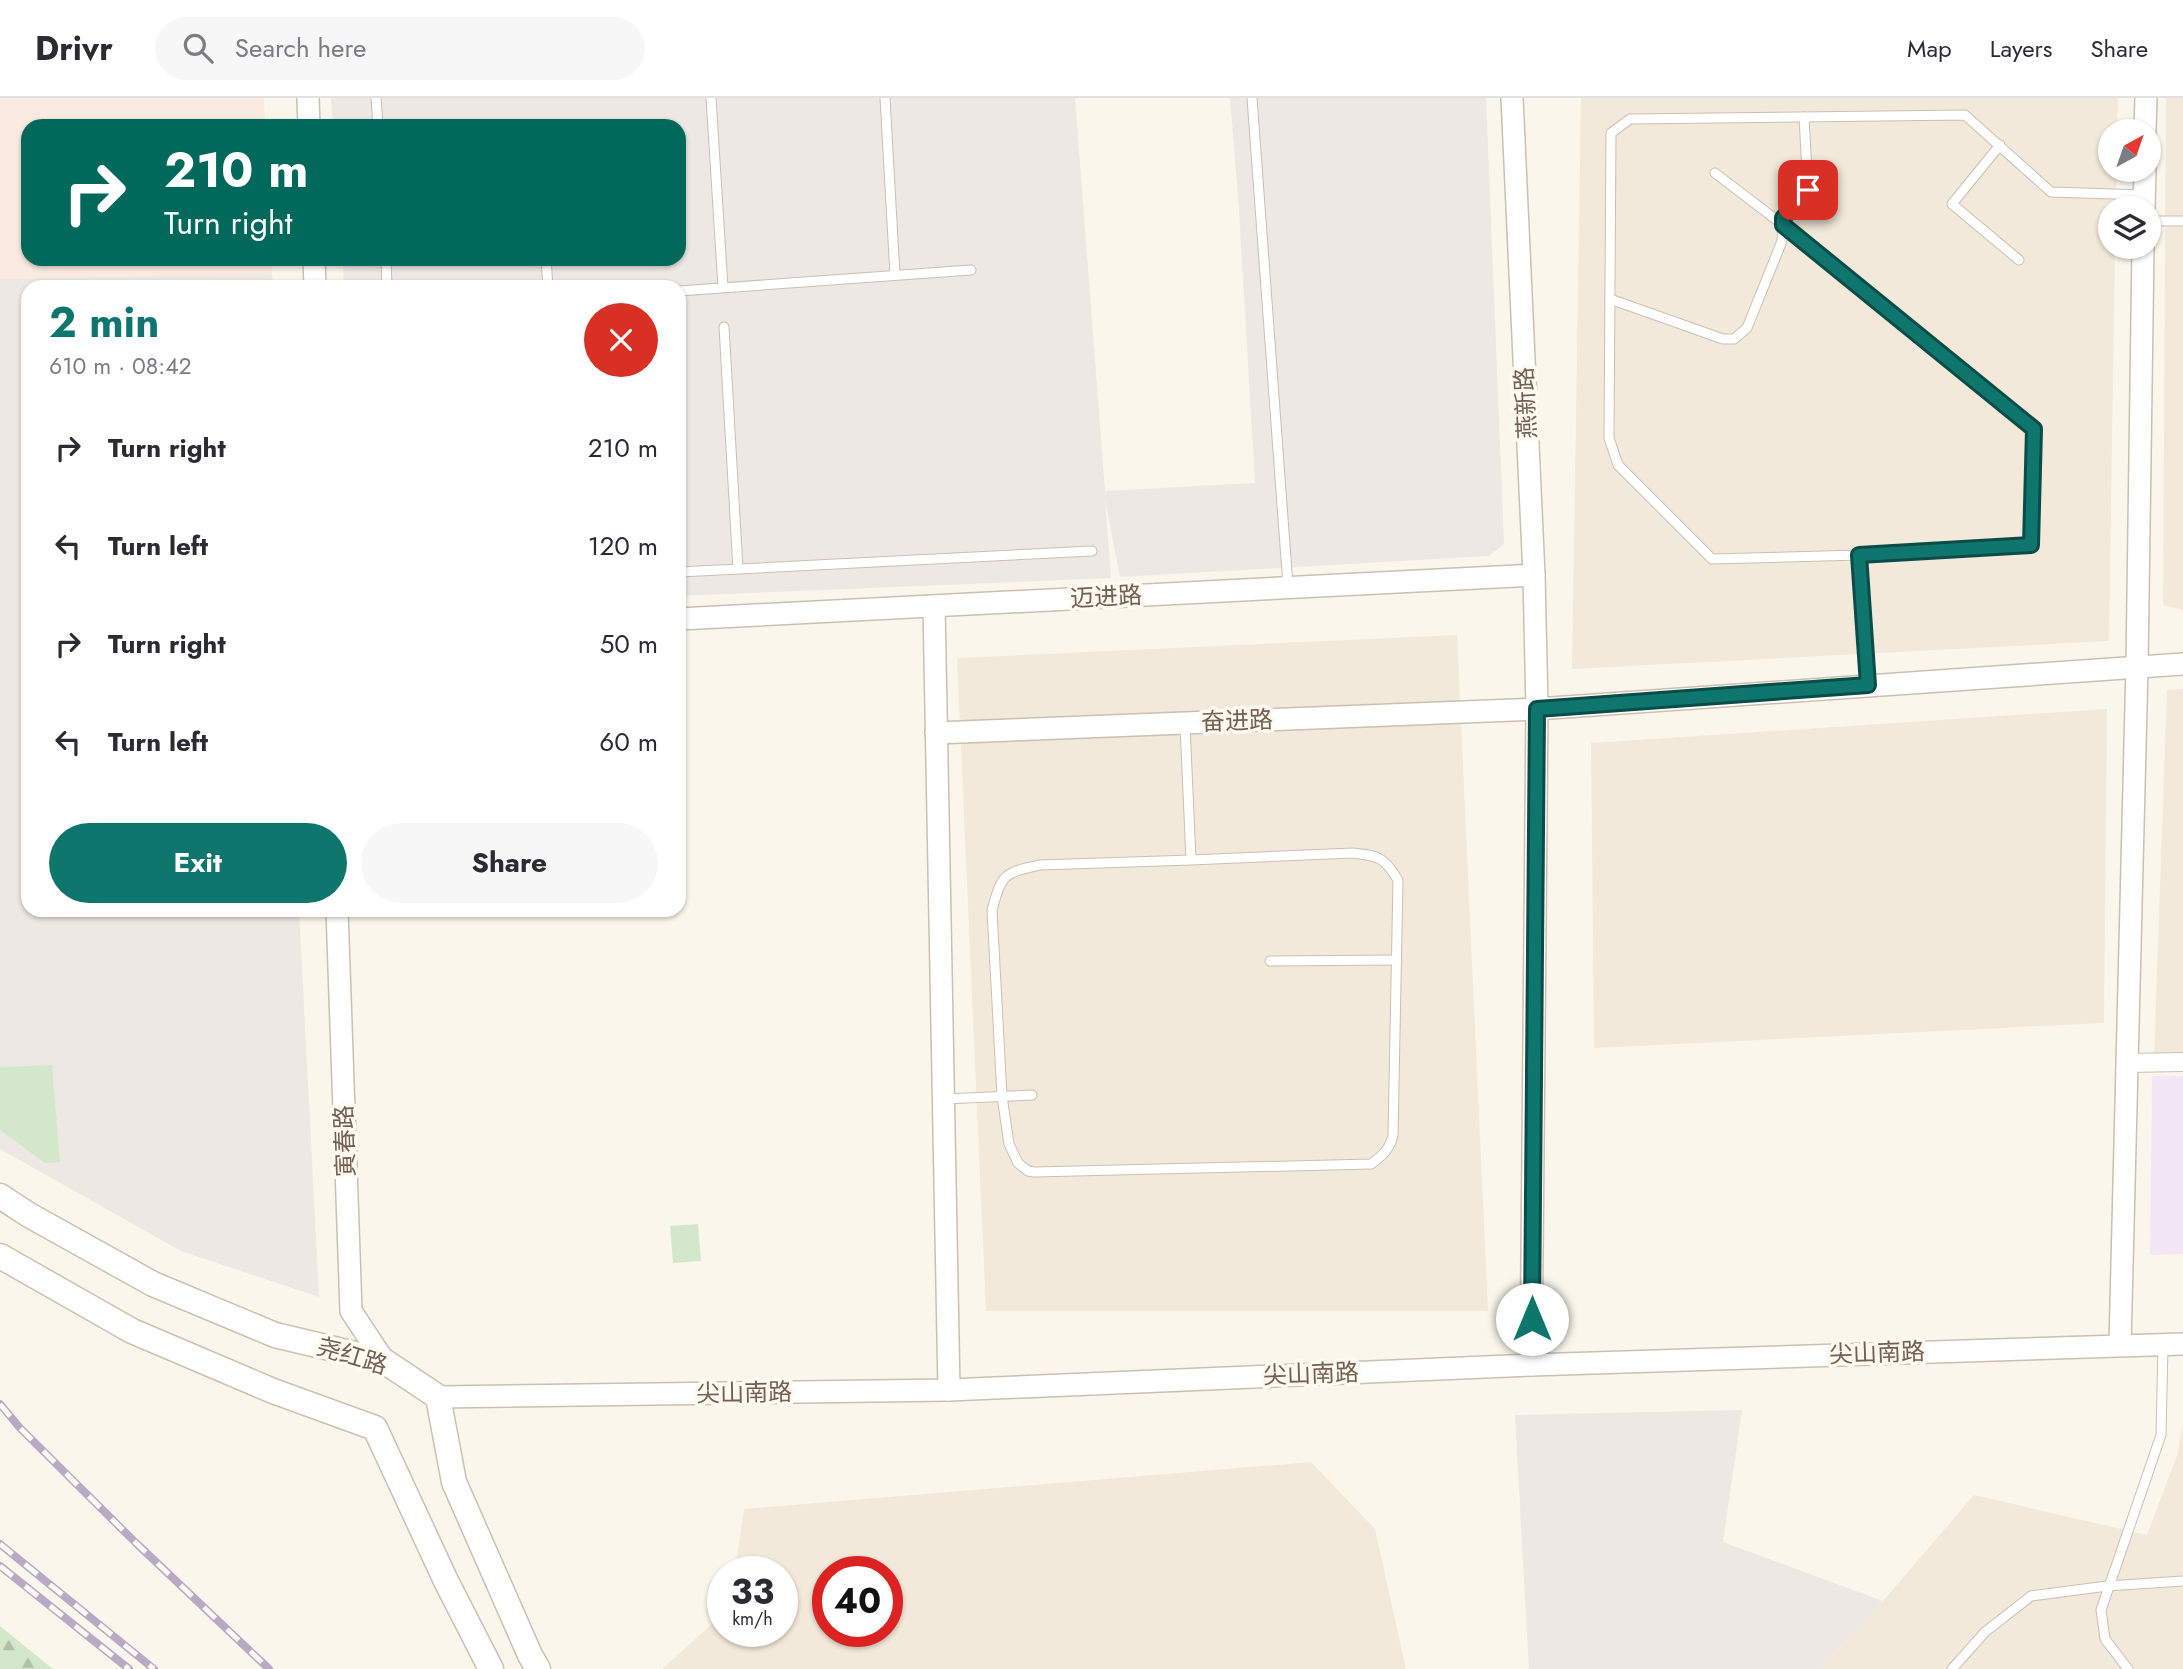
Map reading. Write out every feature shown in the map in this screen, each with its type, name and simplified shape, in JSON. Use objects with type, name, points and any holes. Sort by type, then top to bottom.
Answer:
[{"type":"main road","name":"尧红路","points":[[0,1196],[153,1284],[275,1335],[384,1362],[438,1397]]},
{"type":"main road","points":[[0,1256],[132,1331],[273,1391],[375,1428],[446,1581],[491,1669]]},
{"type":"main road","points":[[438,1397],[454,1482],[538,1669]]},
{"type":"street","points":[[308,98],[309,119]]},
{"type":"street","name":"燕新路","points":[[1512,98],[1534,575],[1537,709],[1531,1365]]},
{"type":"street","points":[[2146,98],[2146,119]]},
{"type":"street","points":[[2120,1345],[2137,666],[2144,259]]},
{"type":"street","name":"迈进路","points":[[686,619],[1534,575]]},
{"type":"street","points":[[934,606],[949,1390]]},
{"type":"street","name":"奋进路","points":[[936,733],[1537,709],[2183,664]]},
{"type":"street","name":"寅春路","points":[[337,917],[351,1311],[384,1362]]},
{"type":"street","points":[[2127,1063],[2183,1062]]},
{"type":"street","name":"尖山南路","points":[[438,1397],[949,1390],[1531,1365],[2173,1344]]},
{"type":"lane","points":[[376,98],[378,119]]},
{"type":"lane","points":[[711,98],[723,287]]},
{"type":"lane","points":[[885,98],[895,275]]},
{"type":"lane","points":[[1252,98],[1288,588]]},
{"type":"lane","points":[[1715,173],[2034,429],[2031,545],[1859,555],[1712,559],[1618,465],[1609,438],[1611,133],[1630,119],[1965,115],[2051,192],[2098,197]]},
{"type":"lane","points":[[1610,299],[1723,339],[1734,339],[1747,328],[1782,242],[1783,218],[1808,190],[1804,117]]},
{"type":"lane","points":[[2000,145],[1952,204],[2019,260]]},
{"type":"lane","points":[[2161,221],[2183,221]]},
{"type":"lane","points":[[686,290],[971,270]]},
{"type":"lane","points":[[724,327],[738,569]]},
{"type":"lane","points":[[686,572],[1092,551]]},
{"type":"lane","points":[[1859,555],[1868,685]]},
{"type":"lane","points":[[1185,723],[1191,860]]},
{"type":"lane","points":[[1353,853],[1374,856],[1388,864],[1398,880],[1397,960],[1393,1136],[1383,1156],[1371,1164],[1034,1172],[1018,1163],[1009,1144],[1002,1096],[992,910],[1005,876],[1015,870],[1040,866],[1353,853]]},
{"type":"lane","points":[[1270,961],[1397,960]]},
{"type":"lane","points":[[944,1099],[1032,1095]]},
{"type":"lane","points":[[2128,1669],[2105,1639],[2101,1609],[2161,1435],[2173,1344]]},
{"type":"lane","points":[[1952,1669],[1985,1632],[2031,1596],[2107,1586],[2183,1581]]},
{"type":"shaded area","points":[[0,98],[264,98],[265,119],[21,119],[21,266],[272,266],[272,274],[0,279]]},
{"type":"shaded area","points":[[331,98],[1075,98],[1105,491],[1255,483],[1230,98],[1486,98],[1504,544],[1489,556],[1120,577],[1105,499],[1111,578],[686,596],[686,280],[344,280],[343,266],[686,266],[686,119],[332,119]]},
{"type":"shaded area","points":[[1581,98],[2118,98],[2117,119],[2098,119],[2098,182],[2117,182],[2116,196],[2098,196],[2098,259],[2115,259],[2109,641],[1572,669]]},
{"type":"shaded area","points":[[2166,98],[2183,98],[2183,610],[2163,605]]},
{"type":"shaded area","points":[[272,274],[272,280],[21,280],[21,917],[299,917],[319,1297],[181,1251],[0,1149],[0,279]]},
{"type":"shaded area","points":[[1457,635],[1488,1311],[986,1311],[957,658]]},
{"type":"shaded area","points":[[2183,689],[2183,1055],[2154,1055],[2167,690]]},
{"type":"shaded area","points":[[2107,709],[2104,1023],[1594,1048],[1591,743]]},
{"type":"shaded area","points":[[2152,1076],[2183,1076],[2183,1254],[2150,1255]]},
{"type":"shaded area","points":[[1742,1410],[1723,1542],[1883,1601],[1820,1669],[1529,1669],[1515,1415]]},
{"type":"shaded area","points":[[2183,1424],[2183,1669],[1820,1669],[1883,1601],[1974,1495],[2147,1535],[2178,1453]]},
{"type":"shaded area","points":[[1311,1462],[1375,1529],[1406,1669],[662,1669],[707,1628],[707,1647],[798,1647],[798,1556],[737,1556],[744,1509]]},
{"type":"green space","points":[[52,1065],[60,1162],[45,1163],[0,1130],[0,1067]]},
{"type":"green space","points":[[698,1224],[701,1261],[673,1263],[670,1226]]},
{"type":"green space","points":[[0,1626],[53,1669],[0,1669]]},
{"type":"railway","points":[[0,1404],[20,1428],[136,1543],[269,1669]]},
{"type":"railway","points":[[0,1544],[154,1669]]},
{"type":"railway","points":[[0,1566],[129,1669]]},
{"type":"route","points":[[1532,1319],[1537,709],[1868,685],[1859,555],[2031,545],[2034,429],[1783,225],[1783,218],[1808,190]]}]
